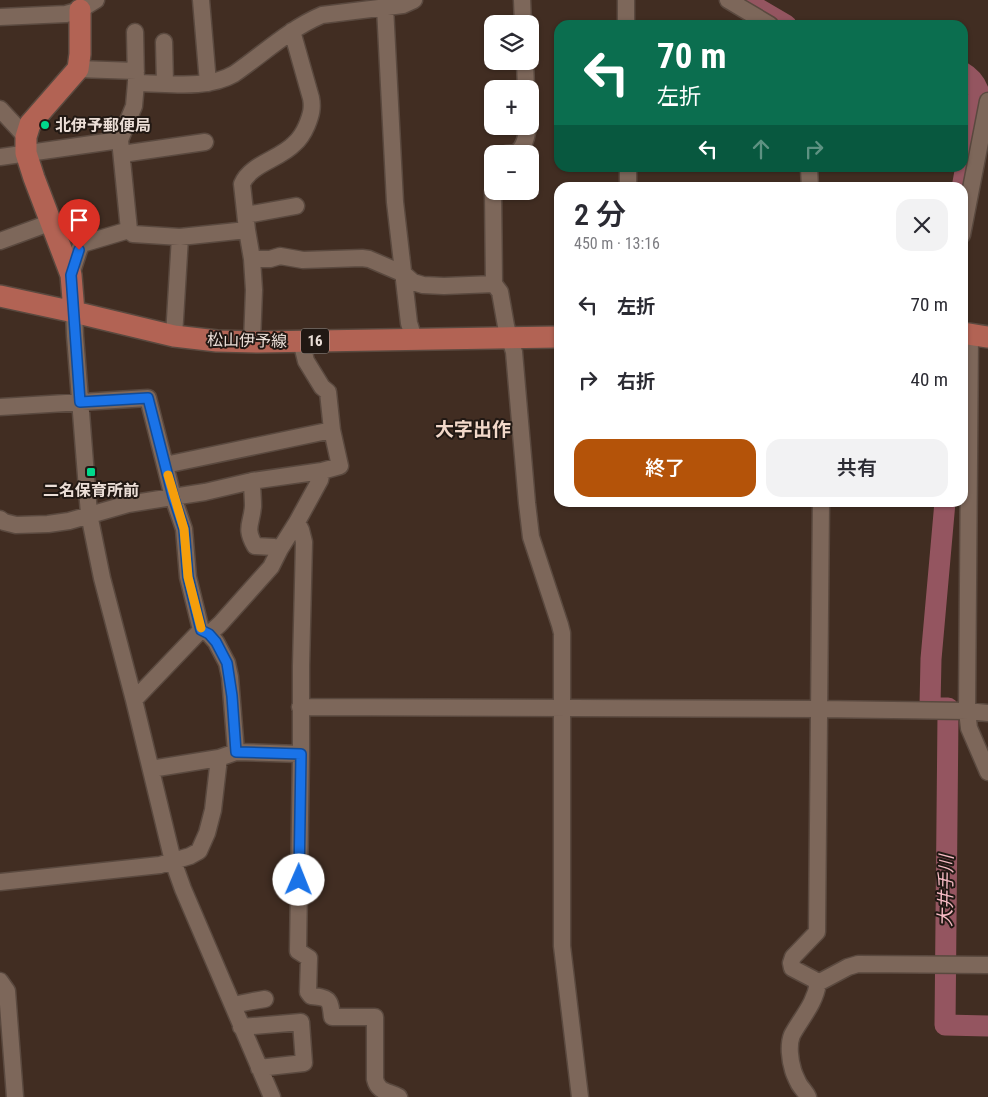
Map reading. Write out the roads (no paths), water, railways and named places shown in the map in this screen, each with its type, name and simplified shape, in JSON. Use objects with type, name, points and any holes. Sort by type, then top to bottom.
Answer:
[{"type":"main road","points":[[74,312],[71,275],[34,178],[26,145],[30,124],[78,69],[88,5]]},
{"type":"main road","name":"松山伊予線","points":[[0,296],[174,336],[217,341],[554,337]]},
{"type":"street","points":[[201,0],[208,83]]},
{"type":"street","points":[[78,69],[165,83],[213,83],[234,74],[292,31],[312,19],[322,15],[403,5],[414,0]]},
{"type":"street","points":[[522,0],[523,15]]},
{"type":"street","points":[[626,0],[626,20]]},
{"type":"street","points":[[728,0],[762,20]]},
{"type":"street","points":[[0,17],[66,14],[88,5]]},
{"type":"street","points":[[385,7],[395,202],[409,323],[414,339]]},
{"type":"street","points":[[252,342],[254,290],[242,184],[245,177],[252,171],[293,146],[300,138],[310,116],[311,98],[292,31]]},
{"type":"street","points":[[135,32],[136,77],[134,106],[121,147],[128,230],[132,234],[180,238],[247,223],[296,206]]},
{"type":"street","points":[[164,42],[165,83]]},
{"type":"street","points":[[968,204],[988,101]]},
{"type":"street","points":[[0,109],[26,145]]},
{"type":"street","points":[[0,158],[26,145],[121,147],[183,153],[205,142]]},
{"type":"street","points":[[493,200],[494,284],[500,292],[514,352],[531,537],[562,633],[562,946],[580,1097]]},
{"type":"street","points":[[0,241],[52,222]]},
{"type":"street","points":[[71,275],[82,244],[128,230]]},
{"type":"street","points":[[174,336],[180,238]]},
{"type":"street","points":[[252,259],[270,259],[280,256],[303,260],[362,258],[369,259],[404,274],[413,282],[422,285],[494,284]]},
{"type":"street","points":[[74,312],[89,514],[102,578],[173,861],[183,889],[272,1097]]},
{"type":"street","points":[[974,335],[967,711],[969,728],[988,772]]},
{"type":"street","points":[[0,519],[16,525],[69,521],[128,504],[205,492],[252,481],[322,471],[340,466],[332,430],[328,392],[322,387],[306,361],[301,341]]},
{"type":"street","points":[[0,407],[148,398],[173,496],[184,529],[188,577],[205,632],[220,648],[227,663],[232,696],[236,752]]},
{"type":"street","points":[[165,465],[332,430]]},
{"type":"street","points":[[134,700],[205,632],[220,624],[271,567],[320,480],[322,471]]},
{"type":"street","points":[[252,481],[253,508],[249,531],[250,538],[254,546],[280,549]]},
{"type":"street","points":[[818,983],[798,973],[792,968],[791,963],[793,957],[817,932],[821,507]]},
{"type":"street","points":[[297,522],[304,542],[300,707],[298,951],[309,958],[308,992],[311,996],[325,997],[330,1001],[332,1017],[375,1017],[374,1079],[379,1088],[399,1097]]},
{"type":"street","points":[[300,707],[819,709],[967,711],[988,714]]},
{"type":"street","points":[[150,769],[219,758],[236,752],[301,754]]},
{"type":"street","points":[[0,882],[160,864],[190,856],[199,851],[207,833],[213,810],[219,758]]},
{"type":"street","points":[[818,983],[848,967],[858,964],[988,965]]},
{"type":"street","points":[[0,981],[7,991],[15,1097]]},
{"type":"street","points":[[808,1097],[792,1069],[790,1045],[792,1036],[807,1013],[818,983]]},
{"type":"street","points":[[233,1006],[265,1000]]},
{"type":"street","points":[[242,1027],[301,1022],[304,1064],[259,1068]]},
{"type":"waterway","name":"大井手川","points":[[750,4],[777,20]]},
{"type":"waterway","name":"大井手川","points":[[968,76],[979,93],[968,154]]},
{"type":"waterway","name":"大井手川","points":[[963,182],[965,172]]},
{"type":"waterway","name":"大井手川","points":[[945,507],[931,659],[930,706],[934,708],[948,708]]},
{"type":"waterway","name":"大井手川","points":[[948,714],[945,1025],[988,1026]]},
{"type":"place","name":"北伊予郵便局","points":[[45,125]]},
{"type":"place","name":"二名保育所前","points":[[91,472]]},
{"type":"district","name":"大字出作","points":[[473,429]]}]
